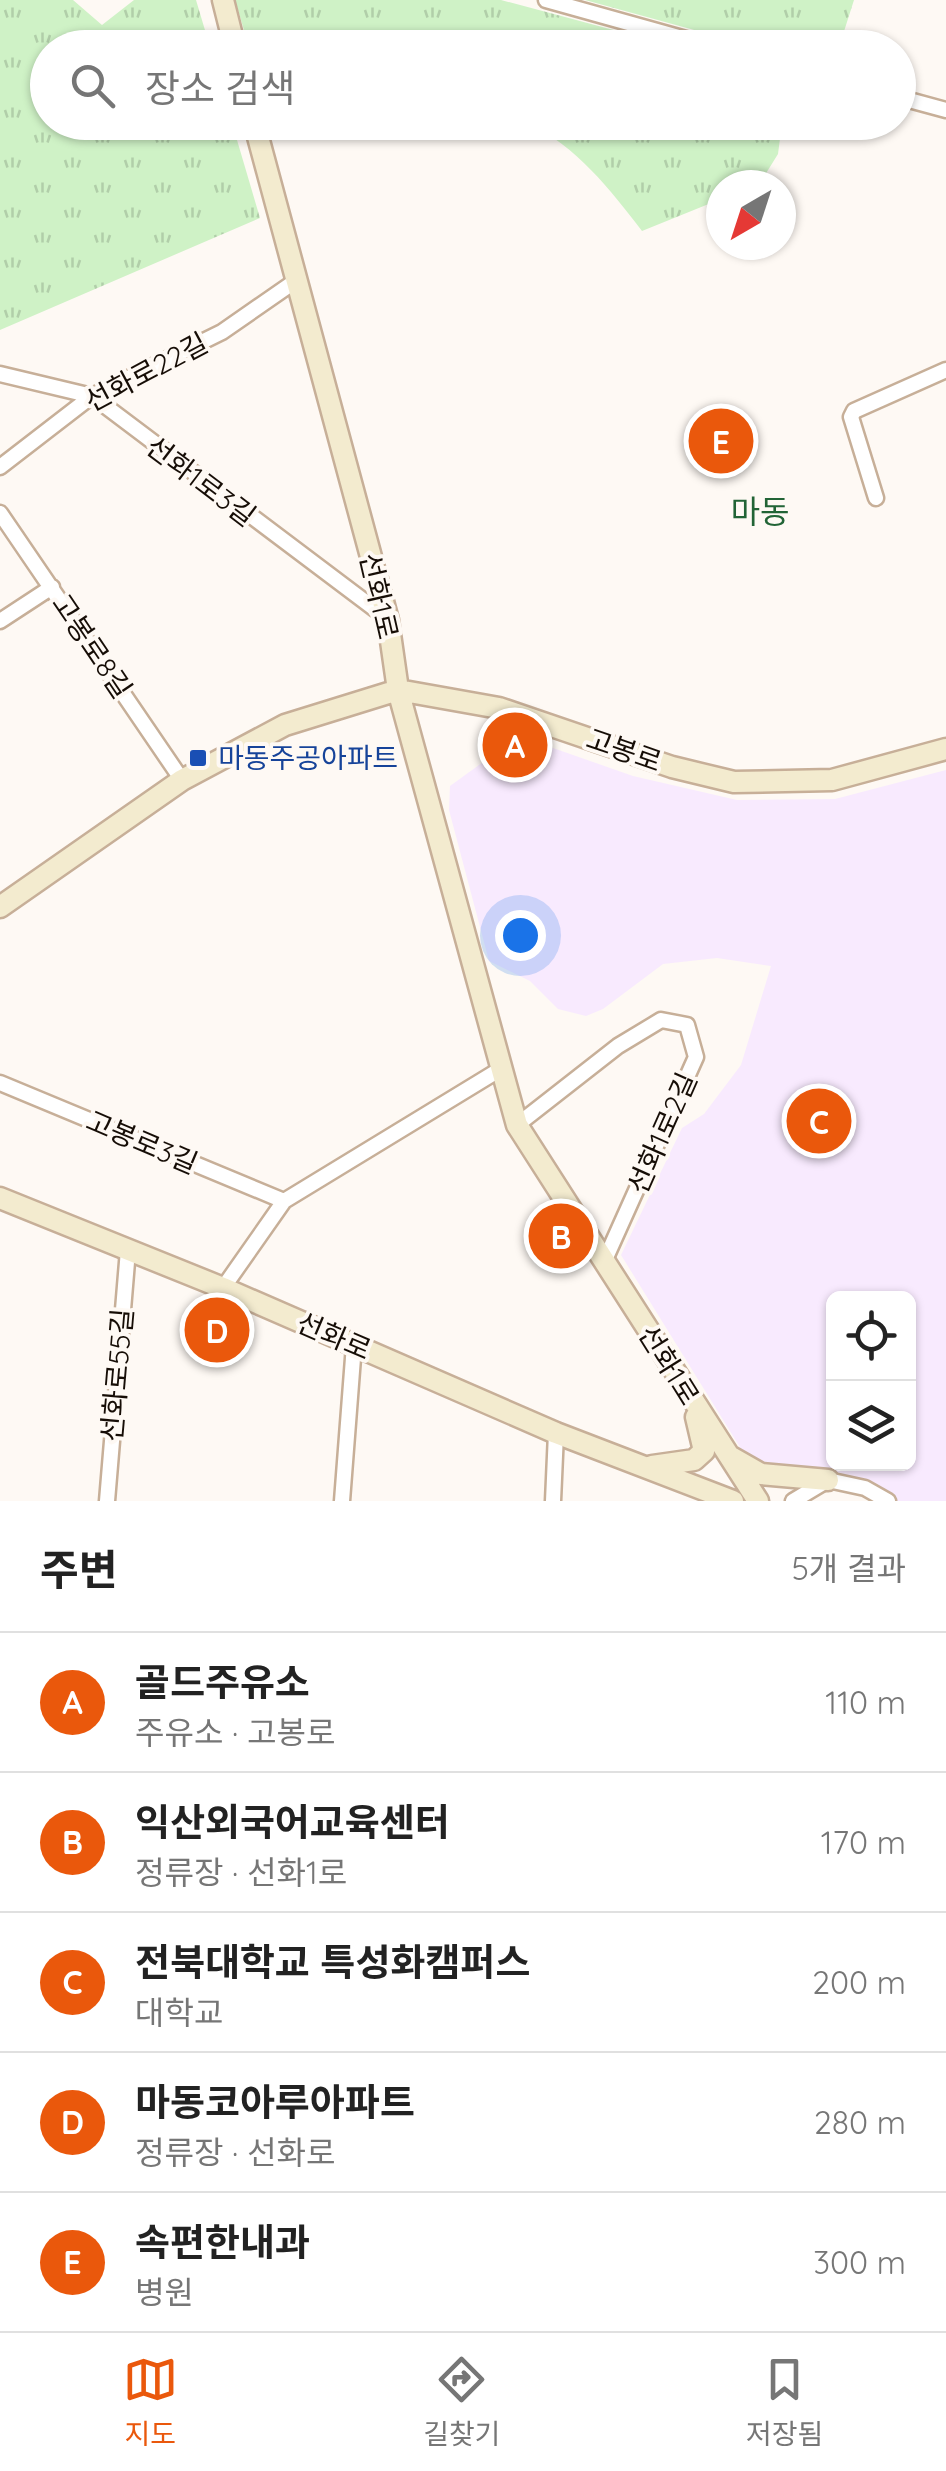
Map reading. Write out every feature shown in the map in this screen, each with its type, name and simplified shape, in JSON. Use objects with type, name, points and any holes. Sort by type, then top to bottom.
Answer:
[{"type":"street","points":[[223,0],[230,30]]},
{"type":"street","points":[[554,1],[655,30]]},
{"type":"street","points":[[916,102],[946,110]]},
{"type":"street","name":"선화1로","points":[[258,140],[388,620],[398,690],[517,1125],[758,1501]]},
{"type":"street","name":"선화로22길","points":[[0,466],[92,396],[222,332],[294,282]]},
{"type":"street","points":[[876,498],[851,416],[854,410],[946,370]]},
{"type":"street","name":"선화1로3길","points":[[0,374],[92,396],[388,620]]},
{"type":"street","name":"고봉로8길","points":[[0,513],[182,780]]},
{"type":"street","points":[[0,621],[52,586]]},
{"type":"street","name":"고봉로","points":[[0,907],[182,780],[285,725],[398,690],[499,708],[672,767],[734,782],[832,780],[946,749]]},
{"type":"street","name":"선화1로2길","points":[[517,1125],[618,1046],[661,1020],[687,1025],[696,1057],[604,1262]]},
{"type":"street","points":[[223,1288],[284,1200],[499,1070]]},
{"type":"street","name":"고봉로3길","points":[[0,1083],[284,1200]]},
{"type":"street","name":"선화로","points":[[0,1198],[223,1288],[556,1433],[733,1501]]},
{"type":"street","name":"선화로55길","points":[[107,1501],[128,1250]]},
{"type":"street","points":[[342,1501],[354,1345]]},
{"type":"street","points":[[650,1466],[694,1460],[704,1451],[693,1404]]},
{"type":"street","points":[[553,1501],[556,1433]]},
{"type":"street","points":[[726,1453],[761,1474],[828,1480],[864,1488],[888,1501]]},
{"type":"street","points":[[793,1501],[828,1480]]},
{"type":"street","points":[[816,1501],[828,1480]]},
{"type":"shaded area","points":[[533,741],[633,776],[737,800],[835,799],[946,770],[946,1501],[897,1501],[864,1481],[814,1470],[751,1465],[621,1255],[682,1128],[704,1114],[741,1065],[771,966],[717,958],[663,964],[603,1009],[586,1016],[558,1009],[530,981],[489,961],[449,810],[450,786],[490,757]]},
{"type":"green space","points":[[0,0],[73,0],[102,25],[134,0],[196,0],[205,30],[30,30],[30,140],[237,140],[260,218],[0,330]]},
{"type":"green space","points":[[235,0],[501,0],[613,30],[244,30]]},
{"type":"green space","points":[[585,0],[854,0],[844,30],[694,30]]},
{"type":"green space","points":[[556,140],[780,140],[778,154],[768,170],[706,170],[706,205],[642,231],[577,156]]},
{"type":"place","name":"속편한내과","points":[[721,441]]},
{"type":"place","name":"골드주유소","points":[[515,745]]},
{"type":"place","name":"마동주공아파트","points":[[198,758]]},
{"type":"place","name":"전북대학교 특성화캠퍼스","points":[[819,1121]]},
{"type":"place","name":"익산외국어교육센터","points":[[561,1236]]},
{"type":"place","name":"마동코아루아파트","points":[[217,1330]]},
{"type":"district","name":"마동","points":[[760,512]]}]
